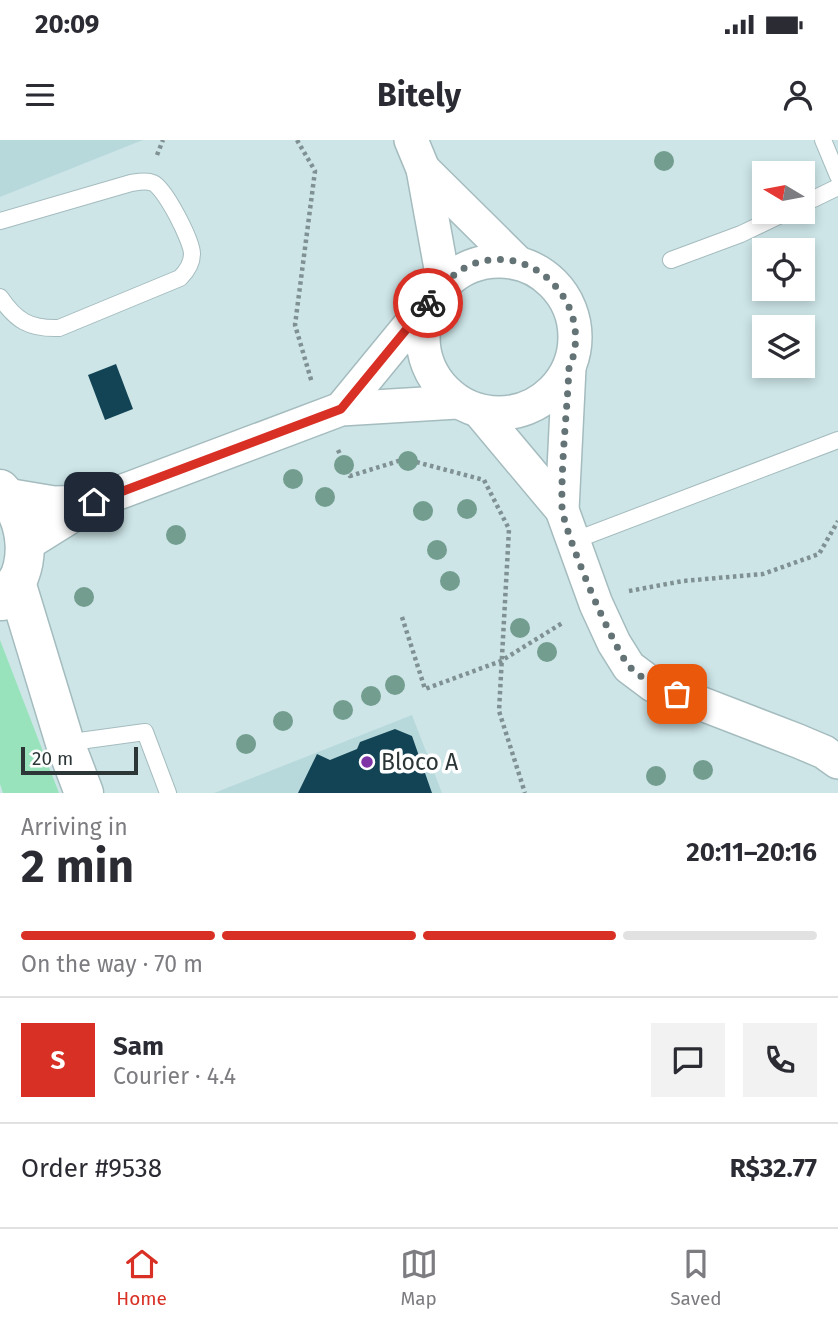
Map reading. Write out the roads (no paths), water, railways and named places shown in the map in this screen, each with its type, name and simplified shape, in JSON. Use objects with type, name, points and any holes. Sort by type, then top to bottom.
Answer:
[{"type":"main road","points":[[3,492],[20,518],[25,545],[23,565],[8,592],[85,793]]},
{"type":"street","points":[[416,148],[518,263]]},
{"type":"street","points":[[416,148],[440,290],[425,316],[422,341],[427,365],[439,385],[468,407],[562,510]]},
{"type":"street","points":[[25,545],[94,502],[332,413],[468,407],[502,414],[526,410],[547,398],[563,380],[569,368],[576,335],[572,311],[560,289],[542,273],[518,263],[497,260],[473,264],[452,276],[332,413]]},
{"type":"street","points":[[569,368],[562,510],[596,604],[614,643],[629,667],[653,685],[798,741],[824,752],[838,762]]},
{"type":"street","points":[[3,492],[54,503],[94,502]]},
{"type":"lane","points":[[823,140],[838,176]]},
{"type":"lane","points":[[0,220],[146,181],[155,184],[170,200],[192,251],[190,263],[180,278],[59,328],[40,328],[22,321],[9,310],[0,297]]},
{"type":"lane","points":[[816,198],[838,187]]},
{"type":"lane","points":[[671,260],[762,224]]},
{"type":"lane","points":[[573,541],[838,440]]},
{"type":"lane","points":[[65,743],[145,732],[168,793]]},
{"type":"place","name":"Bloco A","points":[[367,762]]}]
